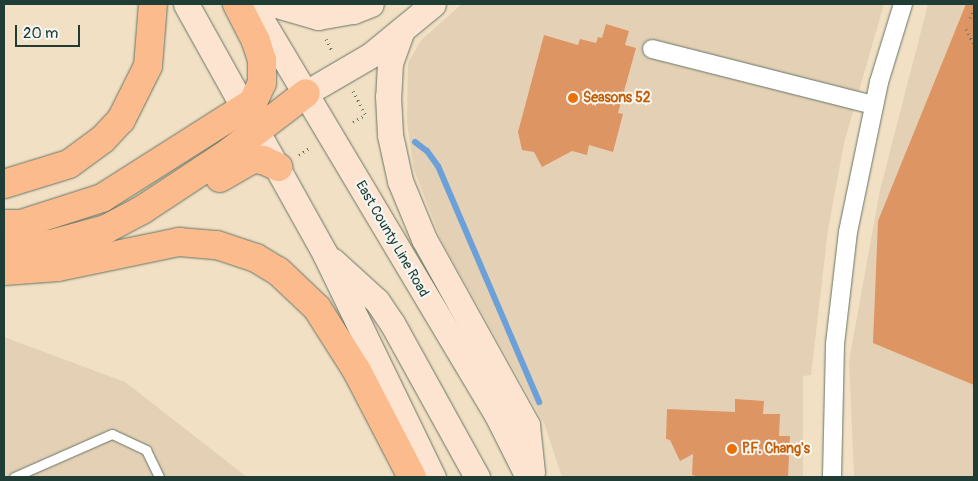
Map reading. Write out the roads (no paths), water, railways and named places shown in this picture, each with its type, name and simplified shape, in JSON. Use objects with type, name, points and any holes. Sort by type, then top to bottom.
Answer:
[{"type":"highway","points":[[4,184],[27,180],[69,164],[103,139],[121,120],[148,66],[153,4]]},
{"type":"highway","points":[[4,224],[21,224],[102,198],[245,108],[260,89],[262,67],[258,44],[237,4]]},
{"type":"highway","points":[[4,247],[51,244],[106,229],[142,210],[258,132],[306,93]]},
{"type":"highway","points":[[4,256],[35,257],[90,250],[113,243],[150,224],[249,161],[263,160],[285,163]]},
{"type":"highway","points":[[4,271],[67,266],[179,242],[217,245],[256,258],[284,276],[317,308],[357,371],[412,477]]},
{"type":"main road","points":[[186,4],[258,132],[285,163],[325,254],[433,477]]},
{"type":"main road","points":[[262,9],[318,17],[353,11],[371,4]]},
{"type":"main road","points":[[306,93],[344,74],[433,4]]},
{"type":"main road","name":"East County Line Road","points":[[262,9],[306,93],[497,415],[528,477]]},
{"type":"main road","points":[[402,30],[390,63],[388,96],[390,135],[400,181],[424,239],[527,425],[533,477]]},
{"type":"main road","points":[[325,254],[377,301],[478,477]]},
{"type":"street","points":[[832,477],[836,336],[848,232],[874,105],[903,4]]},
{"type":"street","points":[[652,49],[874,105]]},
{"type":"lane","points":[[14,477],[25,475],[112,434],[146,450],[159,477]]},
{"type":"waterway","points":[[415,142],[427,151],[438,166],[539,402]]},
{"type":"place","name":"Seasons 52","points":[[573,98]]},
{"type":"place","name":"P.F. Chang's","points":[[732,449]]}]
